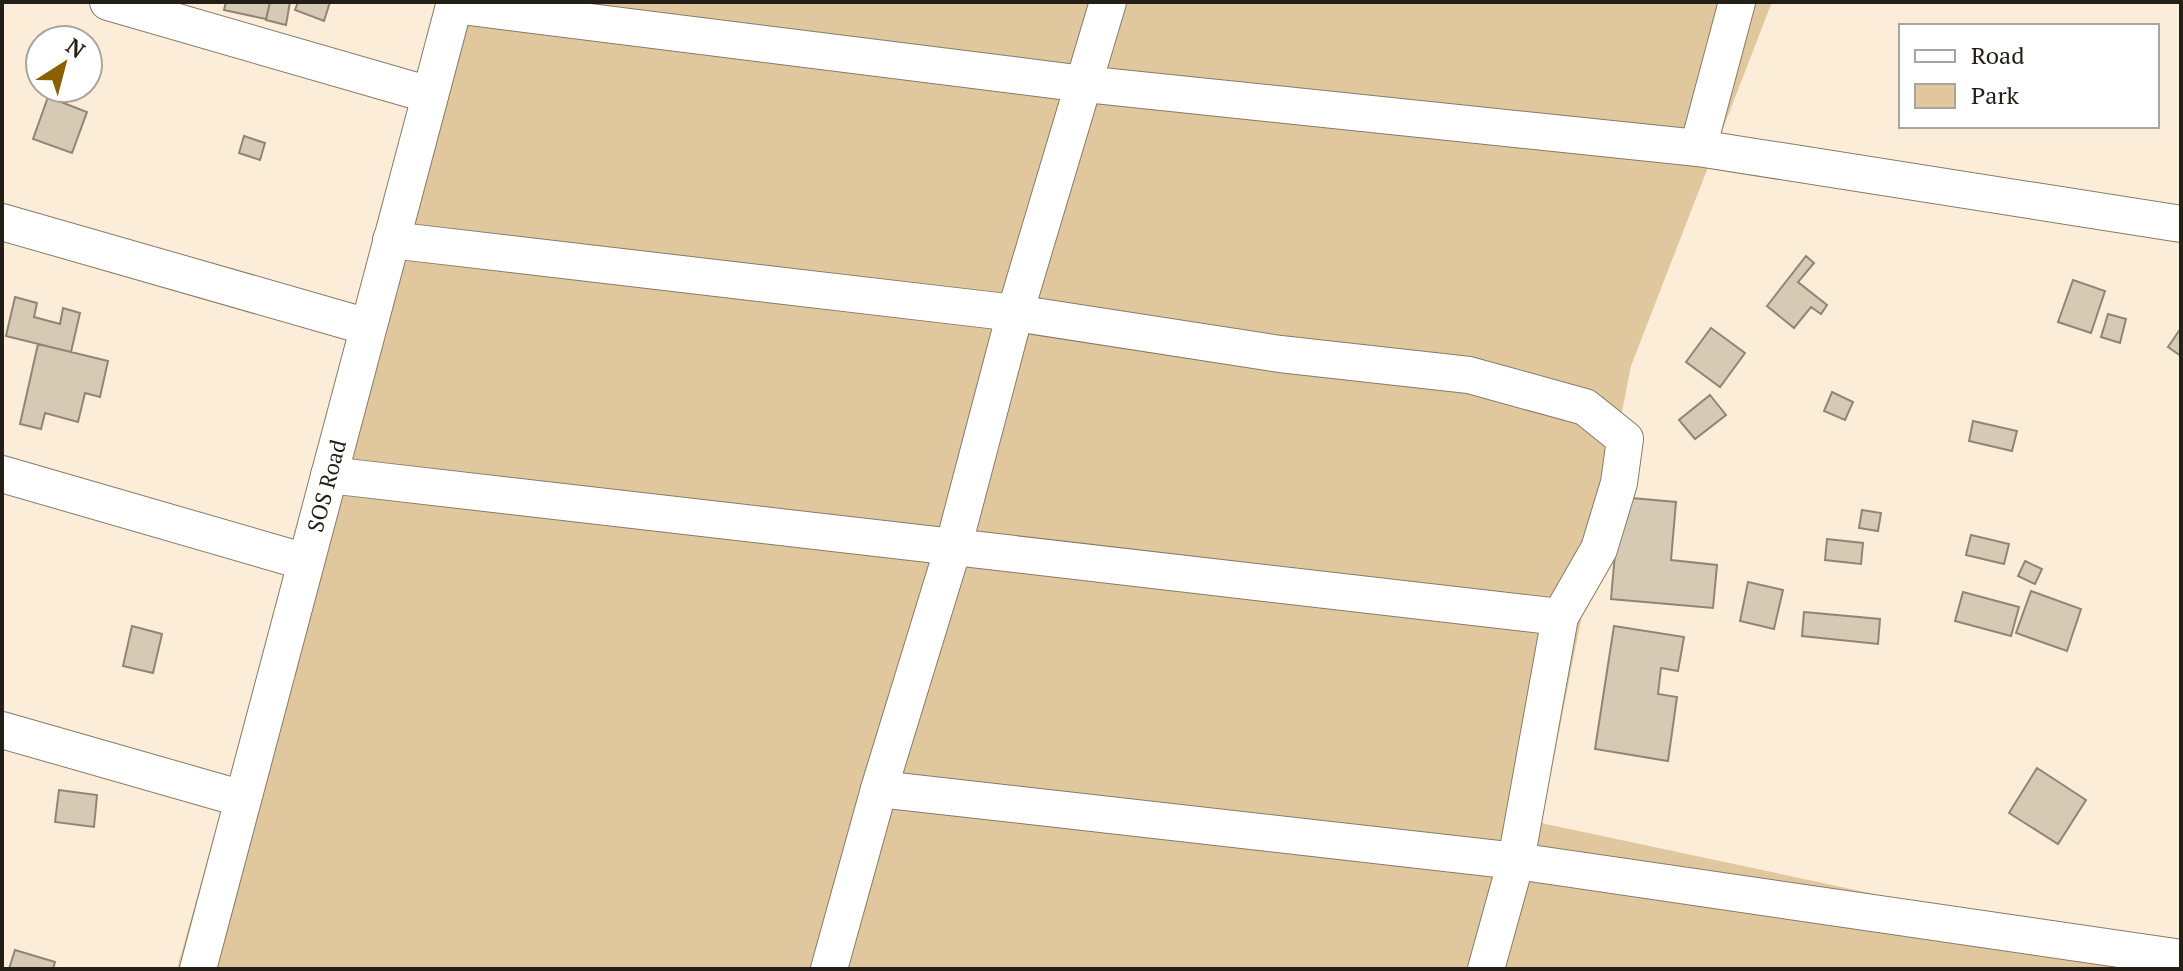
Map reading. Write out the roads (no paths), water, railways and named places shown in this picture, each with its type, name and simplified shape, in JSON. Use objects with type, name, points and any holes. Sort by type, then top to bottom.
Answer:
[{"type":"street","points":[[108,2],[430,95]]},
{"type":"street","points":[[829,969],[879,789],[953,548],[1015,313],[1108,2]]},
{"type":"street","points":[[1698,148],[1737,2]]},
{"type":"street","points":[[455,3],[1084,84],[1698,148],[2181,224]]},
{"type":"street","name":"SOS Road","points":[[198,969],[455,3]]},
{"type":"street","points":[[2,222],[368,327]]},
{"type":"street","points":[[391,240],[1015,313],[1280,354],[1469,375],[1585,407],[1625,439],[1619,483],[1599,549],[1560,617],[1516,861],[1486,969]]},
{"type":"street","points":[[2,474],[306,562]]},
{"type":"street","points":[[329,475],[1560,617]]},
{"type":"street","points":[[2,730],[243,799]]},
{"type":"street","points":[[879,789],[1516,861],[2181,958]]}]
